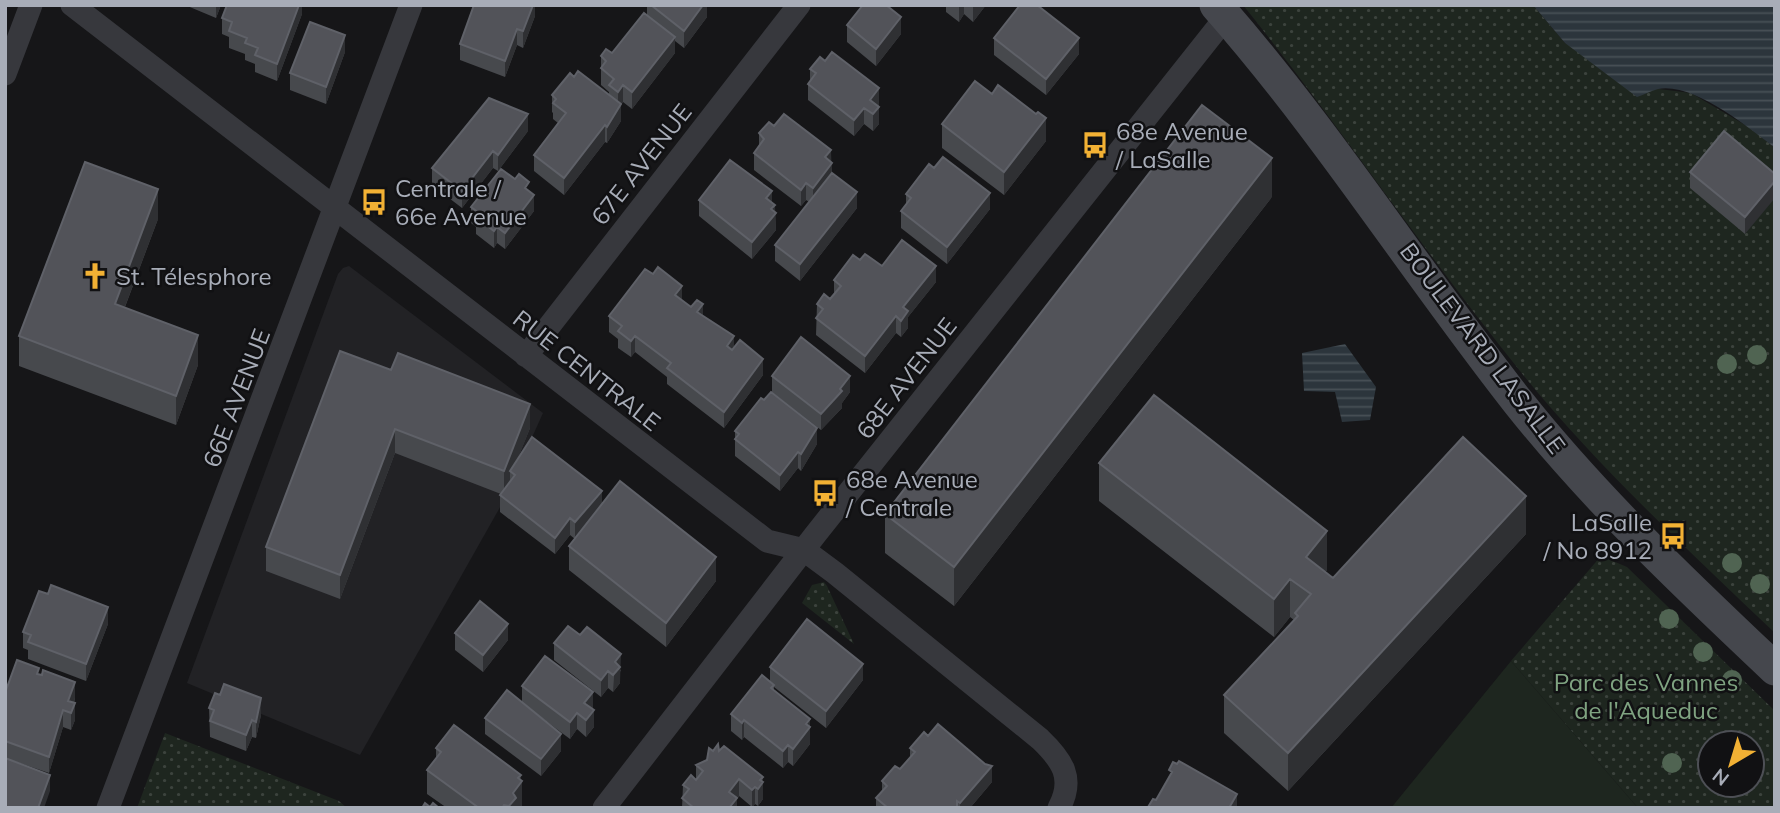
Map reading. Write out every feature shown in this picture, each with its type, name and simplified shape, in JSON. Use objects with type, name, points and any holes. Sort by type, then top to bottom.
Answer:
[{"type":"main road","name":"BOULEVARD LASALLE","points":[[1221,11],[1347,167],[1529,416],[1645,541],[1775,669]]},
{"type":"street","points":[[5,74],[31,5]]},
{"type":"street","name":"RUE CENTRALE","points":[[72,5],[767,541],[804,550],[1040,739],[1059,757],[1066,772],[1068,785],[1059,808]]},
{"type":"street","name":"66E AVENUE","points":[[108,808],[411,5]]},
{"type":"street","name":"67E AVENUE","points":[[526,356],[799,5]]},
{"type":"street","name":"68E AVENUE","points":[[604,808],[1221,11]]},
{"type":"shaded area","points":[[1533,5],[1775,5],[1775,148],[1720,108],[1687,92],[1658,89],[1637,97],[1565,43]]},
{"type":"shaded area","points":[[349,266],[543,413],[503,502],[360,755],[187,683],[338,274]]},
{"type":"shaded area","points":[[1345,344],[1376,387],[1370,420],[1342,422],[1335,392],[1304,391],[1302,353]]},
{"type":"green space","points":[[1243,5],[1533,5],[1565,43],[1659,89],[1691,93],[1750,128],[1775,148],[1775,633],[1645,508],[1524,376]]},
{"type":"green space","name":"Parc des Vannes de l'Aqueduc","points":[[1601,556],[1627,567],[1775,711],[1775,808],[1638,808],[1511,661]]},
{"type":"green space","points":[[824,582],[854,644],[802,603],[812,585]]},
{"type":"green space","points":[[1511,661],[1638,808],[1391,808]]},
{"type":"green space","points":[[165,733],[339,801],[347,808],[137,808]]},
{"type":"building","points":[[227,5],[299,5],[277,64],[255,55],[258,48],[245,43],[247,38],[229,31],[232,22],[222,18]]},
{"type":"building","points":[[474,5],[533,5],[523,31],[517,29],[505,61],[460,44]]},
{"type":"building","points":[[651,5],[703,5],[684,31]]},
{"type":"building","points":[[863,5],[886,5],[901,17],[876,49],[847,25]]},
{"type":"building","points":[[1020,5],[1037,5],[1079,38],[1046,79],[994,38]]},
{"type":"building","points":[[644,13],[675,37],[632,92],[623,85],[618,92],[609,85],[614,79],[601,68],[606,61],[601,56],[606,49],[612,53]]},
{"type":"building","points":[[310,22],[345,35],[326,87],[290,73]]},
{"type":"building","points":[[832,52],[879,88],[870,100],[879,107],[873,114],[864,108],[854,120],[808,84],[816,73],[810,69],[820,57],[825,61]]},
{"type":"building","points":[[578,71],[621,104],[607,127],[605,125],[564,178],[534,155],[566,113],[553,103],[556,99],[552,95],[570,73],[574,77]]},
{"type":"building","points":[[975,81],[992,94],[998,85],[1036,114],[1038,112],[1046,118],[1004,172],[942,124]]},
{"type":"building","points":[[489,98],[528,114],[498,155],[493,151],[462,191],[432,168]]},
{"type":"building","points":[[1202,105],[1272,158],[954,567],[885,514]]},
{"type":"building","points":[[784,114],[831,150],[825,157],[832,163],[813,188],[806,183],[801,190],[754,153],[764,139],[759,133],[769,122],[774,126]]},
{"type":"building","points":[[1724,131],[1775,174],[1775,181],[1745,217],[1690,172]]},
{"type":"building","points":[[943,157],[990,193],[947,247],[901,211],[911,198],[906,194],[929,164],[934,168]]},
{"type":"building","points":[[730,160],[772,191],[766,198],[775,205],[771,209],[776,213],[752,242],[699,200]]},
{"type":"building","name":"St. Télesphore","points":[[85,162],[158,189],[115,304],[198,335],[176,396],[19,336]]},
{"type":"building","points":[[501,169],[515,179],[519,174],[529,182],[525,188],[534,195],[505,233],[497,227],[494,231],[476,217],[479,213],[471,207]]},
{"type":"building","points":[[832,173],[857,192],[800,264],[775,245]]},
{"type":"building","points":[[902,240],[936,266],[903,307],[908,311],[901,321],[896,316],[865,356],[816,318],[823,309],[817,304],[824,294],[830,299],[841,286],[834,280],[853,255],[860,260],[865,254],[882,266]]},
{"type":"building","points":[[658,267],[682,286],[675,295],[691,307],[697,300],[703,304],[697,312],[734,336],[727,346],[732,350],[740,340],[763,359],[724,412],[667,368],[671,363],[635,336],[631,341],[618,331],[622,326],[609,316],[645,269],[653,274]]},
{"type":"building","points":[[801,337],[850,376],[840,389],[842,391],[821,414],[772,376]]},
{"type":"building","points":[[340,351],[391,370],[398,353],[530,404],[504,471],[395,429],[340,575],[266,547]]},
{"type":"building","points":[[771,392],[817,428],[801,454],[798,452],[780,475],[735,439],[739,434],[735,431],[761,398],[764,400]]},
{"type":"building","points":[[1154,395],[1327,531],[1306,557],[1333,578],[1463,437],[1526,496],[1288,753],[1224,695],[1298,616],[1295,613],[1311,594],[1290,579],[1274,599],[1099,463]]},
{"type":"building","points":[[532,437],[602,491],[575,522],[570,518],[555,538],[500,495],[515,475],[510,471]]},
{"type":"building","points":[[620,481],[716,557],[666,623],[569,546]]},
{"type":"building","points":[[51,585],[108,607],[86,664],[28,642],[31,635],[23,632],[39,591],[48,594]]},
{"type":"building","points":[[480,601],[508,624],[483,655],[455,633]]},
{"type":"building","points":[[807,619],[863,664],[826,711],[770,667]]},
{"type":"building","points":[[568,626],[580,635],[587,627],[621,654],[615,662],[620,667],[613,675],[608,671],[601,680],[554,643]]},
{"type":"building","points":[[545,656],[593,692],[584,703],[594,710],[586,720],[577,713],[570,722],[522,686]]},
{"type":"building","points":[[17,660],[39,668],[37,674],[42,675],[43,670],[75,682],[68,701],[75,703],[71,713],[63,710],[49,757],[5,741],[5,693]]},
{"type":"building","points":[[762,675],[774,685],[771,688],[810,719],[806,724],[810,727],[793,749],[788,745],[783,751],[744,720],[742,723],[731,714]]},
{"type":"building","points":[[224,684],[261,698],[256,722],[252,720],[246,735],[210,721],[214,710],[209,708],[215,693],[220,695]]},
{"type":"building","points":[[507,690],[561,734],[541,759],[485,718]]},
{"type":"building","points":[[938,724],[985,764],[992,766],[960,803],[957,801],[956,808],[888,808],[876,798],[887,786],[882,781],[895,766],[900,769],[915,752],[910,748],[924,732],[928,736]]},
{"type":"building","points":[[454,725],[521,775],[518,778],[522,781],[513,793],[516,798],[509,806],[479,808],[427,770],[441,752],[436,748]]},
{"type":"building","points":[[718,744],[719,751],[724,746],[763,777],[760,780],[763,782],[758,789],[755,787],[752,790],[739,779],[729,792],[737,798],[729,808],[694,808],[682,798],[689,789],[683,785],[691,775],[696,780],[703,771],[696,765],[707,760],[709,748],[713,751]]},
{"type":"building","points":[[5,758],[50,775],[38,808],[5,808]]},
{"type":"building","points":[[1179,761],[1237,794],[1229,808],[1148,807],[1153,799],[1156,800],[1172,772],[1169,770],[1173,762],[1177,764]]},
{"type":"building","points":[[425,803],[430,807],[433,803],[439,808],[422,808]]},
{"type":"place","name":"68e Avenue / LaSalle","points":[[1095,145]]},
{"type":"place","name":"Centrale / 66e Avenue","points":[[374,202]]},
{"type":"place","name":"St. Télesphore","points":[[95,276]]},
{"type":"place","name":"68e Avenue / Centrale","points":[[825,493]]},
{"type":"place","name":"LaSalle / No 8912","points":[[1673,536]]}]
